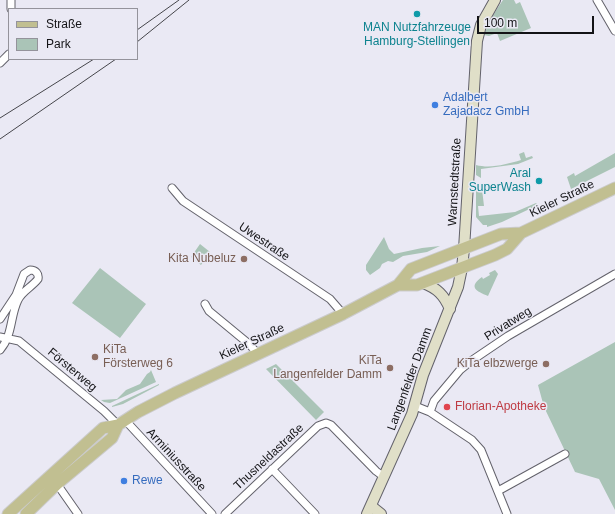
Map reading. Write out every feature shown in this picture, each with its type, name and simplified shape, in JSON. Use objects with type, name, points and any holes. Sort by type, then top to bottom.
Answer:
[{"type":"main road","name":"Kieler Straße","points":[[8,514],[103,428],[122,423],[153,404],[343,314],[398,285],[411,270],[501,234],[521,233],[615,188]]},
{"type":"main road","name":"Kieler Straße","points":[[398,285],[417,285],[507,249],[521,233]]},
{"type":"main road","name":"Kieler Straße","points":[[26,514],[57,484],[112,438],[122,423]]},
{"type":"street","name":"Warnstedtstraße","points":[[464,249],[477,40],[481,25],[495,0]]},
{"type":"street","points":[[597,0],[615,31]]},
{"type":"street","points":[[0,63],[8,55]]},
{"type":"street","name":"Uwestraße","points":[[172,188],[183,201],[330,299],[343,314]]},
{"type":"street","name":"Langenfelder Damm","points":[[369,510],[404,434],[423,376],[450,309],[459,282],[464,249]]},
{"type":"street","points":[[0,318],[16,295],[24,274],[30,270],[36,271],[38,274],[38,280],[19,298],[14,310],[8,338],[0,350]]},
{"type":"street","name":"Privatweg","points":[[430,412],[434,401],[460,370],[471,361],[508,336],[615,274]]},
{"type":"street","points":[[423,283],[438,290],[445,298],[450,309]]},
{"type":"street","points":[[205,304],[209,312],[249,344],[258,354]]},
{"type":"street","name":"Försterweg","points":[[0,336],[19,341],[104,411],[122,423]]},
{"type":"street","points":[[414,406],[430,412],[472,440],[481,450],[507,514]]},
{"type":"street","name":"Arminiusstraße","points":[[122,423],[212,514]]},
{"type":"street","name":"Thusneldastraße","points":[[225,514],[318,426],[326,423],[331,425],[376,471],[384,477]]},
{"type":"street","points":[[498,491],[565,454]]},
{"type":"street","points":[[272,469],[315,514]]},
{"type":"street","points":[[57,484],[78,514]]},
{"type":"street","points":[[369,510],[381,514]]},
{"type":"green space","points":[[503,0],[514,0],[516,4],[520,2],[531,28],[500,41],[497,33],[489,36],[484,35],[492,17]]},
{"type":"green space","points":[[524,152],[526,158],[532,156],[533,158],[518,164],[481,169],[481,178],[476,175],[476,165],[499,166],[521,160],[519,154]]},
{"type":"green space","points":[[615,153],[615,167],[571,189],[567,177],[574,173],[575,176]]},
{"type":"green space","points":[[476,183],[482,189],[484,206],[478,206],[479,216],[515,212],[536,203],[538,205],[502,222],[487,227],[487,225],[483,225],[476,217]]},
{"type":"green space","points":[[384,237],[389,249],[394,254],[440,246],[427,252],[403,256],[393,262],[388,261],[382,264],[380,268],[370,275],[366,270],[366,265]]},
{"type":"green space","points":[[200,244],[210,252],[201,265],[191,257]]},
{"type":"green space","points":[[100,268],[146,304],[120,338],[72,303]]},
{"type":"green space","points":[[495,270],[498,274],[488,296],[475,288],[475,283],[482,277],[483,279],[490,275],[489,273]]},
{"type":"green space","points":[[615,342],[615,510],[599,479],[575,472],[544,407],[538,385]]},
{"type":"green space","points":[[276,364],[324,412],[316,420],[266,369]]},
{"type":"green space","points":[[151,370],[156,382],[110,403],[101,400],[117,399],[126,390],[140,384]]},
{"type":"green space","points":[[159,384],[123,404],[112,407],[112,406]]},
{"type":"tram line","points":[[138,29],[179,0]]},
{"type":"tram line","points":[[138,41],[189,0]]},
{"type":"tram line","points":[[0,118],[92,60]]},
{"type":"tram line","points":[[0,139],[115,60]]},
{"type":"place","name":"MAN Nutzfahrzeuge Hamburg-Stellingen","points":[[417,14]]},
{"type":"place","name":"Adalbert Zajadacz GmbH","points":[[435,105]]},
{"type":"place","name":"Aral SuperWash","points":[[539,181]]},
{"type":"place","name":"Kita Nubeluz","points":[[244,259]]},
{"type":"place","name":"KiTa Försterweg 6","points":[[95,357]]},
{"type":"place","name":"KiTa elbzwerge","points":[[546,364]]},
{"type":"place","name":"KiTa Langenfelder Damm","points":[[390,368]]},
{"type":"place","name":"Florian-Apotheke","points":[[447,407]]},
{"type":"place","name":"Rewe","points":[[124,481]]}]
